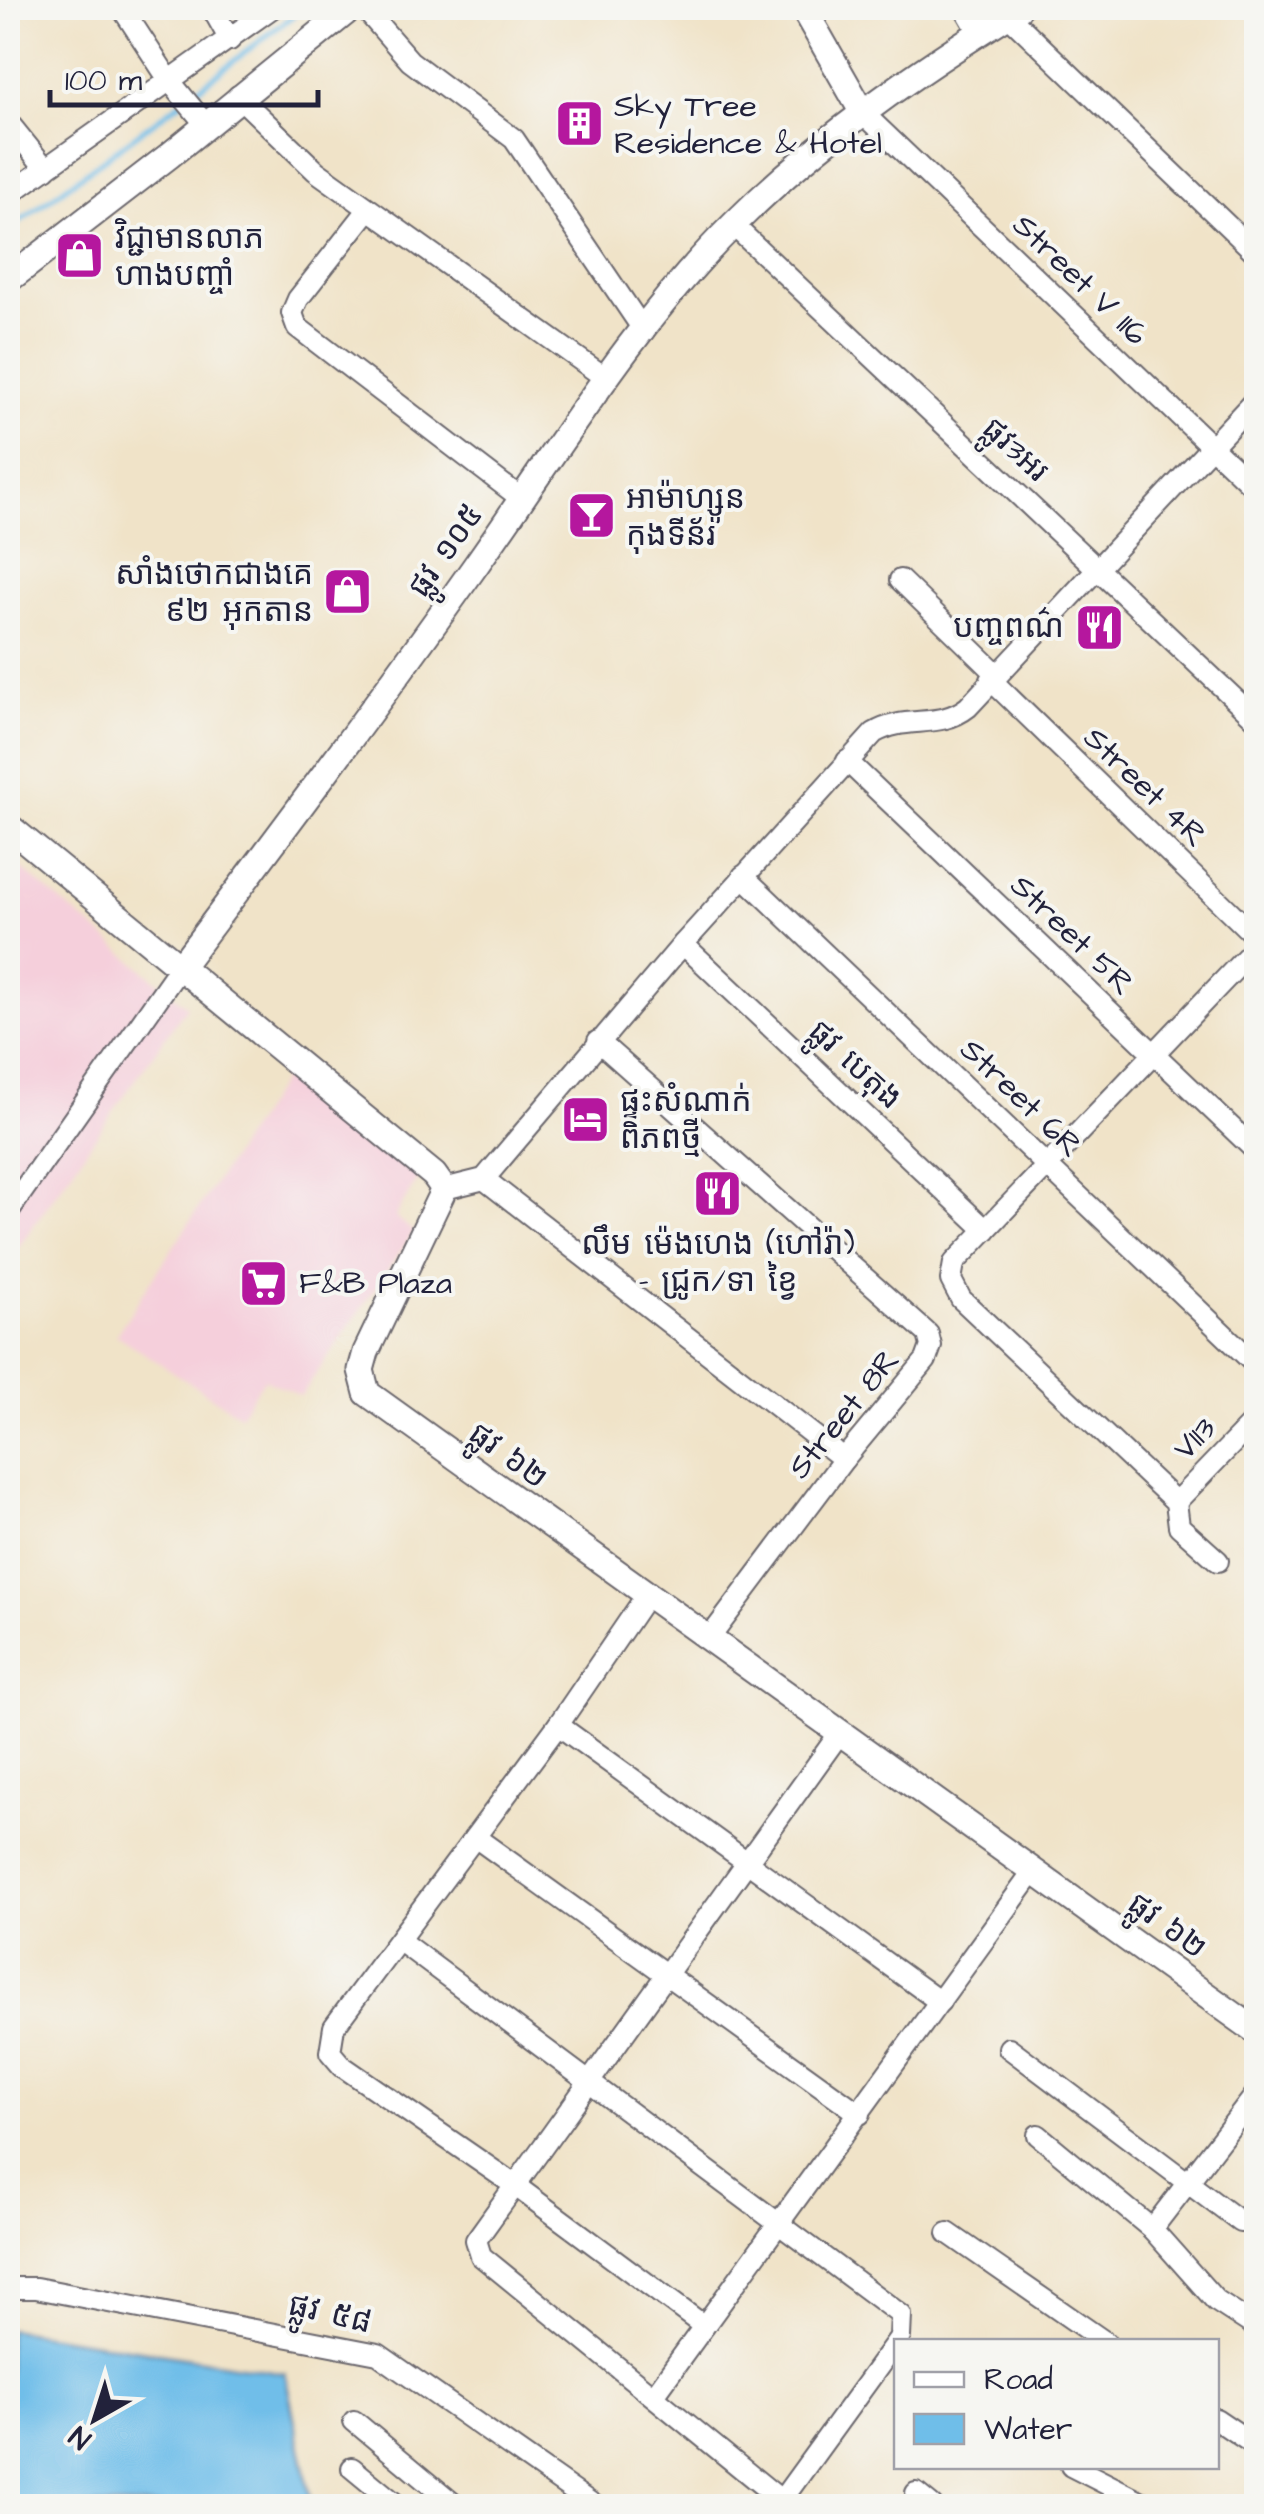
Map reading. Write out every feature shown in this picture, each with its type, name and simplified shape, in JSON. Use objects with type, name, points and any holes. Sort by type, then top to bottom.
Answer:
[{"type":"street","points":[[122,8],[186,101]]},
{"type":"street","points":[[212,8],[230,40]]},
{"type":"street","points":[[8,280],[186,101],[230,40],[272,8]]},
{"type":"street","points":[[8,195],[46,169],[186,101],[238,96],[351,8]]},
{"type":"street","points":[[364,8],[410,61],[514,139],[644,331]]},
{"type":"street","points":[[803,8],[863,113]]},
{"type":"street","points":[[965,8],[980,34]]},
{"type":"street","points":[[1014,11],[1256,252]]},
{"type":"street","name":"ផ្លូវ ១០៥","points":[[8,1212],[180,967],[400,674],[644,331],[733,225],[785,174],[863,113],[1014,11]]},
{"type":"street","points":[[238,96],[292,152],[607,379]]},
{"type":"street","name":"Street V 116","points":[[863,113],[1256,489]]},
{"type":"street","points":[[8,122],[46,169]]},
{"type":"street","points":[[368,210],[298,299],[292,314],[298,328],[522,499]]},
{"type":"street","name":"ផ្លូវ3អរ","points":[[733,225],[1256,719]]},
{"type":"street","points":[[8,826],[434,1175],[444,1189],[484,1179],[598,1041],[847,762],[889,724],[952,719],[1099,570],[1256,399]]},
{"type":"street","name":"Street 4R","points":[[900,580],[1256,937]]},
{"type":"street","name":"Street 5R","points":[[847,762],[1256,1151]]},
{"type":"street","name":"Street 6R","points":[[743,876],[1256,1365]]},
{"type":"street","name":"ផ្លូវ បេតុង","points":[[683,944],[986,1230]]},
{"type":"street","points":[[1218,1561],[1179,1526],[1176,1502],[961,1298],[951,1280],[954,1263],[1256,947]]},
{"type":"street","name":"Street 8R","points":[[598,1041],[928,1334],[931,1346],[926,1360],[844,1459],[708,1640]]},
{"type":"street","points":[[484,1179],[844,1459]]},
{"type":"street","name":"ផ្លូវ ៦២","points":[[444,1189],[366,1352],[361,1370],[366,1393],[1256,2030]]},
{"type":"street","name":"V113","points":[[1176,1502],[1256,1419]]},
{"type":"street","points":[[646,1596],[558,1725],[334,2027],[330,2052],[342,2066],[513,2184],[704,2326]]},
{"type":"street","points":[[558,1725],[940,2002]]},
{"type":"street","points":[[838,1734],[476,2240],[481,2256],[655,2394],[784,2504],[894,2345]]},
{"type":"street","points":[[475,1837],[860,2114]]},
{"type":"street","points":[[655,2394],[1034,1871]]},
{"type":"street","points":[[400,1941],[901,2315],[898,2339]]},
{"type":"street","points":[[1009,2048],[1240,2222]]},
{"type":"street","points":[[1152,2229],[1256,2094]]},
{"type":"street","points":[[1038,2134],[1152,2229],[1198,2284],[1256,2327]]},
{"type":"street","points":[[948,2233],[1101,2339]]},
{"type":"street","name":"ផ្លូវ ៥៨","points":[[8,2288],[36,2288],[378,2354],[563,2499],[595,2506]]},
{"type":"street","points":[[354,2421],[456,2506]]},
{"type":"street","points":[[1219,2421],[1256,2446]]},
{"type":"street","points":[[352,2468],[398,2506]]},
{"type":"street","points":[[1077,2469],[1150,2506]]},
{"type":"shaded area","points":[[8,857],[187,1006],[8,1262]]},
{"type":"shaded area","name":"F&B Plaza","points":[[293,1063],[424,1168],[395,1217],[414,1232],[301,1396],[264,1379],[240,1415],[116,1335]]},
{"type":"water","points":[[8,2329],[285,2373],[312,2506],[8,2506]]},
{"type":"waterway","points":[[191,94],[303,8]]},
{"type":"waterway","points":[[8,230],[182,101]]},
{"type":"place","name":"Sky Tree Residence & Hotel","points":[[579,124]]},
{"type":"place","name":"វិជ្ជាមានលាភ ហាងបញ្ចាំ","points":[[80,256]]},
{"type":"place","name":"អាម៉ាហ្សូន កុងទីន័រ","points":[[591,516]]},
{"type":"place","name":"សាំងថោកជាងគេ ៩២ អុកតាន","points":[[348,592]]},
{"type":"place","name":"បញ្ចពណ៌","points":[[1099,627]]},
{"type":"place","name":"ផ្ទះសំណាក់ ពិភពថ្មី","points":[[585,1119]]},
{"type":"place","name":"លឹម ម៉េងហេង (ហៅរ៉ា) - ជ្រូក/ទា ខ្វៃ","points":[[718,1194]]},
{"type":"place","name":"F&B Plaza","points":[[264,1283]]}]
